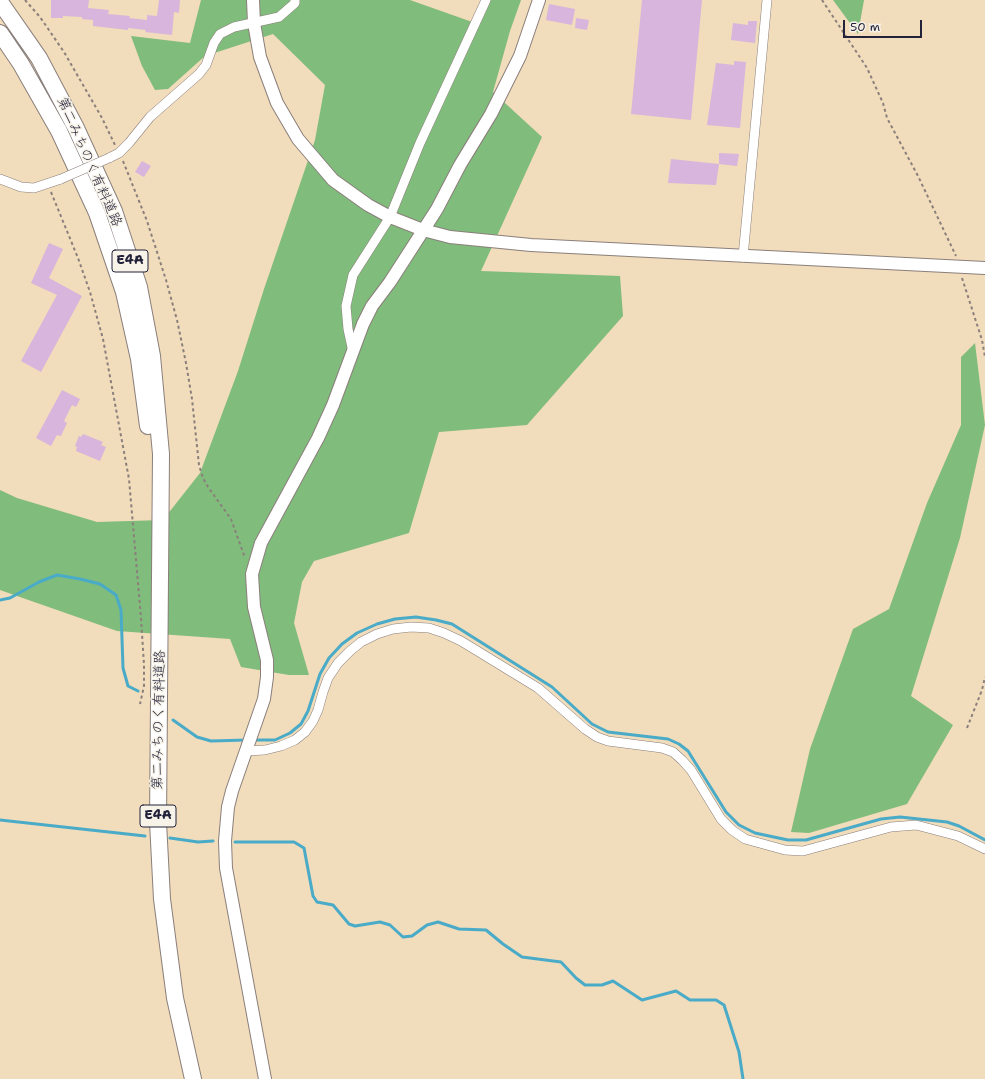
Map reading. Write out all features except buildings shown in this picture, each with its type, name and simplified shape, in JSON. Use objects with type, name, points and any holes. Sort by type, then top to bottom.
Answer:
[{"type":"highway","name":"第二みちのく有料道路","points":[[0,2],[39,58],[76,128],[114,210],[139,287],[152,356],[160,447],[158,822],[162,899],[175,998],[193,1079]]},
{"type":"highway","name":"第二みちのく有料道路","points":[[0,33],[21,64],[59,131],[97,213],[124,292],[139,359],[152,454],[160,549]]},
{"type":"street","points":[[253,0],[254,23],[260,57],[277,104],[298,139],[333,180],[368,205],[390,217],[423,230],[450,237],[531,245],[743,257],[985,268]]},
{"type":"street","points":[[0,179],[22,187],[34,188],[61,179],[119,153],[129,143],[150,116],[198,74],[206,64],[214,43],[220,34],[234,27],[280,17],[294,3],[295,0]]},
{"type":"street","points":[[353,352],[348,329],[346,306],[353,275],[390,217],[420,143],[486,0]]},
{"type":"street","points":[[265,1079],[226,868],[225,841],[228,807],[232,790],[264,699],[267,677],[267,660],[254,607],[252,574],[261,543],[318,438],[333,405],[372,306],[390,282],[437,209],[511,76],[520,56],[539,0]]},
{"type":"street","points":[[743,257],[767,0]]},
{"type":"street","points":[[247,749],[265,750],[282,746],[295,740],[304,732],[313,721],[318,710],[328,678],[338,663],[361,642],[393,629],[411,627],[429,628],[461,641],[538,688],[585,729],[597,737],[608,741],[662,748],[673,752],[691,770],[721,819],[732,830],[745,839],[786,850],[802,851],[891,827],[916,825],[958,836],[985,849]]},
{"type":"path","points":[[25,0],[40,17],[64,52],[102,118],[119,153],[147,221],[177,320],[191,392],[199,466],[208,487],[231,519],[242,552],[252,574]]},
{"type":"path","points":[[822,0],[867,68],[888,118],[955,252],[957,260]]},
{"type":"path","points":[[47,184],[78,258],[103,338],[129,479],[139,587],[144,665],[144,686],[140,704]]},
{"type":"path","points":[[961,275],[982,340],[985,357]]},
{"type":"path","points":[[967,728],[982,690],[985,677]]},
{"type":"green space","points":[[201,0],[410,0],[475,23],[486,0],[521,0],[510,31],[493,92],[542,137],[481,271],[620,276],[623,316],[527,425],[439,432],[409,533],[314,561],[302,582],[294,623],[309,675],[289,675],[241,667],[230,639],[117,631],[0,590],[0,490],[17,498],[97,522],[163,520],[200,473],[238,371],[264,289],[315,140],[325,85],[273,34],[205,56],[168,89],[155,90],[142,66],[131,36],[190,43]]},
{"type":"green space","points":[[833,0],[864,0],[858,34]]},
{"type":"green space","points":[[975,343],[985,425],[960,538],[911,696],[953,725],[907,804],[809,833],[791,832],[810,749],[853,629],[889,609],[927,503],[961,425],[961,357]]},
{"type":"waterway","points":[[0,600],[10,598],[39,582],[57,575],[100,584],[116,595],[121,610],[123,668],[128,686],[138,691]]},
{"type":"waterway","points":[[252,740],[275,740],[290,733],[301,724],[308,711],[320,674],[329,658],[342,644],[357,633],[377,624],[395,619],[416,617],[452,624],[552,687],[592,724],[608,732],[668,739],[679,744],[688,751],[726,812],[739,825],[755,833],[788,840],[806,840],[881,819],[900,817],[947,822],[959,826],[985,840]]},
{"type":"waterway","points":[[173,720],[197,737],[211,741],[247,740]]},
{"type":"waterway","points":[[0,820],[145,836]]},
{"type":"waterway","points":[[170,838],[198,842],[213,841]]},
{"type":"waterway","points":[[235,842],[294,842],[304,848],[313,896],[317,902],[333,905],[349,924],[355,926],[380,922],[390,925],[403,937],[412,936],[427,925],[438,922],[459,929],[486,930],[522,957],[561,962],[585,985],[602,985],[613,981],[642,1000],[676,991],[690,1000],[716,1000],[724,1005],[739,1052],[743,1079]]}]
